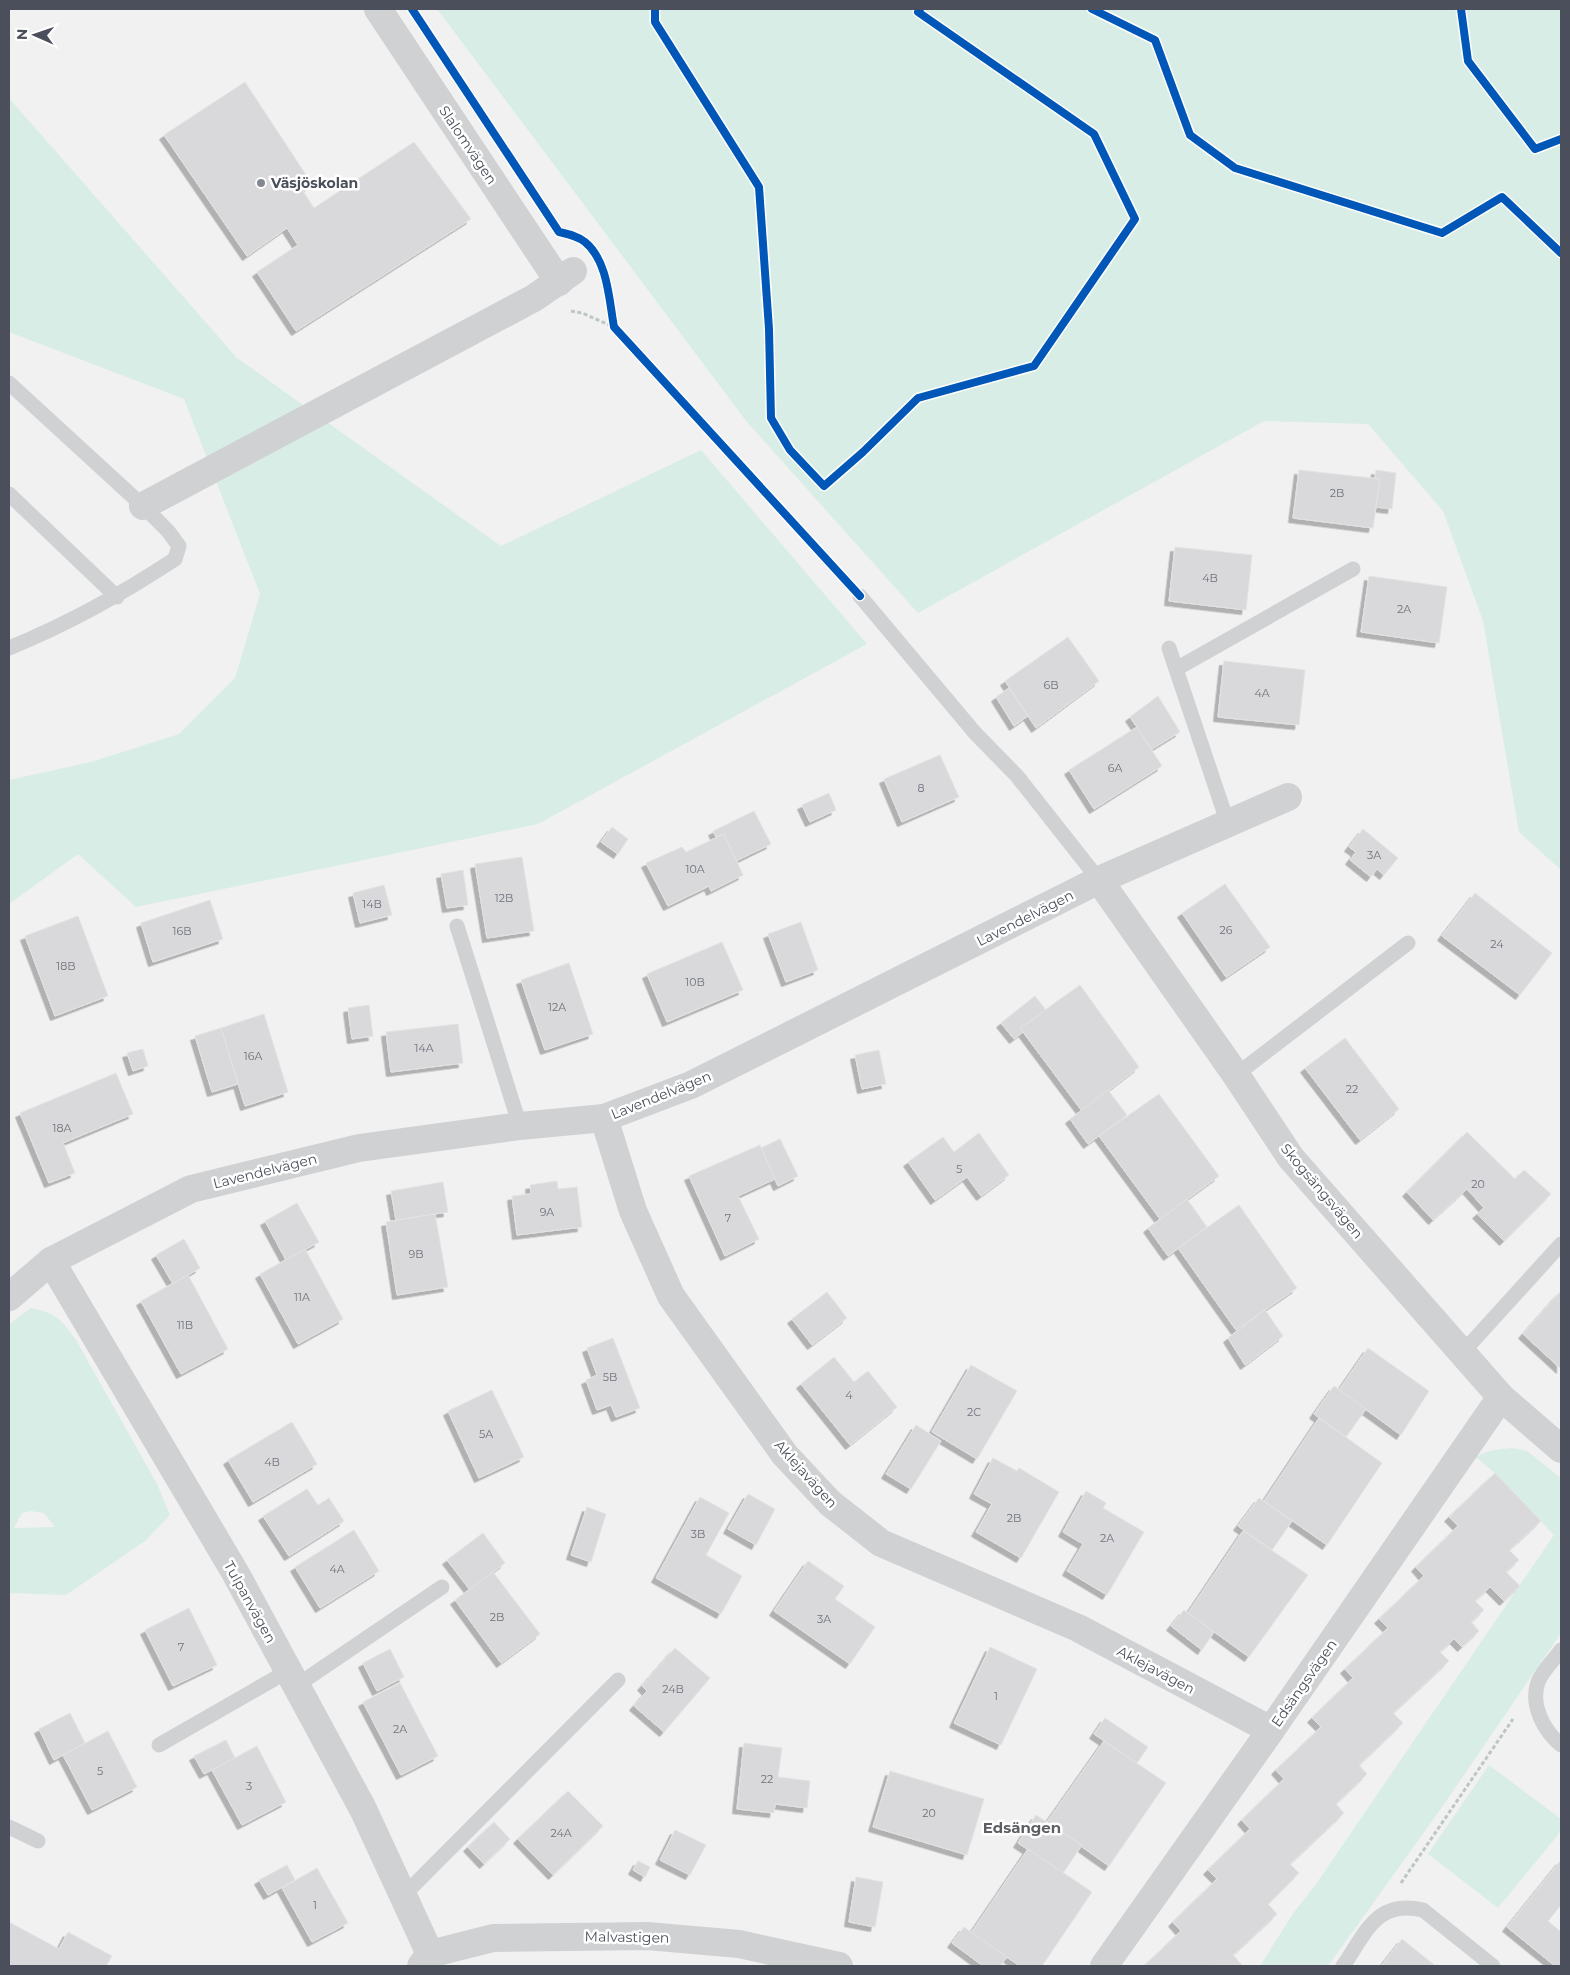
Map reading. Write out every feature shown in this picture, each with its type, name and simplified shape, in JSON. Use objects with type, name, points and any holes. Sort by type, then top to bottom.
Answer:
[{"type":"street","name":"Slalomvägen","points":[[143,506],[525,303],[566,276],[378,9]]},
{"type":"street","name":"Lavendelvägen","points":[[9,1297],[51,1261],[191,1189],[359,1148],[520,1126],[604,1118],[691,1085],[1099,880],[1288,797]]},
{"type":"street","name":"Skogsängsvägen","points":[[1099,880],[1236,1075],[1291,1158],[1502,1397],[1561,1449]]},
{"type":"street","name":"Aklejavägen","points":[[604,1118],[632,1211],[671,1296],[785,1454],[830,1503],[881,1543],[1078,1628],[1271,1730]]},
{"type":"street","name":"Tulpanvägen","points":[[51,1261],[236,1574],[363,1809],[403,1896],[426,1960]]},
{"type":"street","name":"Edsängsvägen","points":[[1104,1966],[1271,1730],[1502,1397]]},
{"type":"street","name":"Malvastigen","points":[[426,1960],[493,1938],[647,1936],[739,1944],[839,1966]]},
{"type":"lane","points":[[9,383],[143,506],[168,531],[179,546],[175,559],[118,597],[9,648]]},
{"type":"lane","points":[[9,494],[118,597]]},
{"type":"lane","points":[[1176,669],[1354,569]]},
{"type":"lane","points":[[860,596],[975,733],[1017,776],[1099,880]]},
{"type":"lane","points":[[1169,648],[1228,824]]},
{"type":"lane","points":[[457,926],[520,1126]]},
{"type":"lane","points":[[1236,1075],[1408,944]]},
{"type":"lane","points":[[1463,1352],[1561,1244]]},
{"type":"lane","points":[[159,1745],[292,1678],[442,1587]]},
{"type":"lane","points":[[1561,1650],[1538,1682],[1536,1703],[1542,1722],[1561,1745]]},
{"type":"lane","points":[[403,1896],[618,1680]]},
{"type":"lane","points":[[9,1827],[38,1841]]},
{"type":"lane","points":[[1344,1966],[1379,1914],[1393,1908],[1411,1907],[1423,1910],[1493,1966]]},
{"type":"path","points":[[612,318],[614,327],[620,334]]},
{"type":"path","points":[[1379,1914],[1538,1682]]},
{"type":"green space","points":[[437,9],[1561,9],[1561,870],[1519,832],[1483,621],[1443,511],[1368,424],[1264,421],[918,613],[747,422]]},
{"type":"green space","points":[[9,98],[237,358],[501,546],[701,450],[867,644],[538,824],[136,907],[78,854],[9,904],[9,780],[91,762],[179,734],[235,678],[260,594],[184,399],[9,332]]},
{"type":"green space","points":[[31,1308],[53,1315],[67,1327],[157,1484],[170,1515],[145,1541],[66,1595],[9,1593],[9,1324]],"holes":[[[31,1511],[44,1513],[55,1527],[14,1528],[22,1513]]]},
{"type":"green space","points":[[1512,1448],[1527,1451],[1561,1478],[1561,1633],[1440,1810],[1328,1966],[1260,1966],[1294,1912],[1314,1887],[1554,1535],[1495,1473],[1476,1457],[1489,1451]]},
{"type":"green space","points":[[1489,1765],[1561,1819],[1561,1831],[1498,1908],[1428,1854]]},
{"type":"building","name":"Väsjöskolan","points":[[245,82],[312,184],[303,191],[314,208],[414,142],[471,219],[296,331],[257,272],[298,245],[287,228],[247,256],[164,135]]},
{"type":"building","points":[[1299,470],[1380,479],[1373,528],[1293,518]]},
{"type":"building","points":[[1376,470],[1396,473],[1392,509],[1376,507],[1380,479],[1375,478]]},
{"type":"building","points":[[1175,547],[1252,555],[1246,610],[1169,601]]},
{"type":"building","points":[[1369,576],[1447,587],[1439,643],[1361,632]]},
{"type":"building","points":[[1068,637],[1099,681],[1036,728],[1005,681]]},
{"type":"building","points":[[1224,661],[1305,670],[1299,725],[1218,717]]},
{"type":"building","points":[[1009,688],[1028,716],[1014,726],[996,697]]},
{"type":"building","points":[[1158,696],[1180,732],[1152,749],[1130,717]]},
{"type":"building","points":[[1137,727],[1162,766],[1094,809],[1069,770]]},
{"type":"building","points":[[940,755],[959,797],[902,822],[884,779]]},
{"type":"building","points":[[829,793],[836,810],[810,822],[802,805]]},
{"type":"building","points":[[754,811],[771,844],[736,861],[724,834],[716,837],[713,831]]},
{"type":"building","points":[[612,827],[628,839],[618,854],[601,842]]},
{"type":"building","points":[[1363,829],[1398,858],[1384,875],[1377,869],[1371,877],[1350,860],[1356,852],[1349,847]]},
{"type":"building","points":[[724,834],[743,875],[711,891],[709,886],[668,906],[646,863],[682,847],[686,852]]},
{"type":"building","points":[[522,857],[534,931],[487,938],[475,864]]},
{"type":"building","points":[[463,870],[468,905],[447,908],[441,874]]},
{"type":"building","points":[[1225,884],[1270,947],[1226,977],[1182,913]]},
{"type":"building","points":[[384,885],[392,915],[360,923],[353,893]]},
{"type":"building","points":[[1475,893],[1552,953],[1520,995],[1442,936]]},
{"type":"building","points":[[210,900],[223,939],[153,962],[141,923]]},
{"type":"building","points":[[78,916],[108,996],[55,1016],[25,936]]},
{"type":"building","points":[[801,922],[818,970],[786,982],[768,934]]},
{"type":"building","points":[[722,942],[743,990],[667,1022],[647,974]]},
{"type":"building","points":[[569,963],[593,1034],[545,1050],[521,980]]},
{"type":"building","points":[[1080,985],[1139,1067],[1082,1111],[1020,1028]]},
{"type":"building","points":[[1035,996],[1046,1010],[1020,1028],[1023,1032],[1014,1039],[1001,1023]]},
{"type":"building","points":[[369,1005],[373,1036],[352,1039],[348,1008]]},
{"type":"building","points":[[264,1014],[288,1092],[245,1106],[221,1028]]},
{"type":"building","points":[[458,1024],[463,1063],[391,1072],[386,1032]]},
{"type":"building","points":[[221,1028],[238,1084],[212,1092],[195,1036]]},
{"type":"building","points":[[1345,1038],[1399,1109],[1360,1140],[1305,1068]]},
{"type":"building","points":[[143,1049],[148,1066],[133,1071],[127,1053]]},
{"type":"building","points":[[879,1050],[886,1084],[862,1089],[855,1055]]},
{"type":"building","points":[[116,1073],[133,1114],[63,1143],[75,1173],[49,1183],[20,1113]]},
{"type":"building","points":[[1108,1090],[1127,1115],[1088,1144],[1070,1119]]},
{"type":"building","points":[[1159,1094],[1219,1176],[1160,1219],[1099,1136]]},
{"type":"building","points":[[1467,1132],[1515,1179],[1524,1170],[1551,1194],[1504,1241],[1477,1214],[1484,1208],[1467,1189],[1433,1220],[1407,1192]]},
{"type":"building","points":[[979,1133],[1009,1175],[981,1196],[967,1177],[935,1200],[908,1162],[943,1137],[954,1152]]},
{"type":"building","points":[[780,1139],[798,1176],[778,1186],[761,1148]]},
{"type":"building","points":[[760,1145],[775,1179],[738,1196],[759,1239],[725,1256],[689,1176]]},
{"type":"building","points":[[557,1181],[558,1189],[577,1187],[582,1227],[517,1235],[512,1196],[531,1194],[530,1185]]},
{"type":"building","points":[[443,1182],[448,1212],[396,1220],[391,1191]]},
{"type":"building","points":[[1187,1199],[1207,1227],[1168,1256],[1148,1228]]},
{"type":"building","points":[[297,1203],[319,1242],[286,1260],[265,1221]]},
{"type":"building","points":[[1239,1205],[1297,1288],[1236,1330],[1178,1248]]},
{"type":"building","points":[[435,1214],[448,1287],[397,1295],[386,1222]]},
{"type":"building","points":[[184,1239],[200,1268],[173,1284],[156,1255]]},
{"type":"building","points":[[305,1249],[343,1319],[298,1344],[260,1274]]},
{"type":"building","points":[[188,1275],[228,1349],[181,1374],[141,1301]]},
{"type":"building","points":[[1561,1291],[1561,1369],[1523,1334]]},
{"type":"building","points":[[827,1292],[847,1318],[812,1345],[792,1319]]},
{"type":"building","points":[[1265,1310],[1283,1336],[1245,1365],[1228,1338]]},
{"type":"building","points":[[613,1338],[640,1408],[616,1417],[611,1405],[597,1410],[586,1380],[597,1375],[587,1348]]},
{"type":"building","points":[[1368,1348],[1429,1391],[1401,1435],[1339,1390]]},
{"type":"building","points":[[834,1357],[854,1382],[868,1371],[897,1407],[850,1445],[801,1384]]},
{"type":"building","points":[[971,1365],[1017,1391],[977,1459],[932,1432]]},
{"type":"building","points":[[1334,1386],[1366,1409],[1346,1437],[1314,1414]]},
{"type":"building","points":[[492,1390],[524,1457],[479,1478],[448,1411]]},
{"type":"building","points":[[1319,1418],[1382,1463],[1327,1545],[1264,1501]]},
{"type":"building","points":[[292,1422],[317,1464],[253,1502],[228,1460]]},
{"type":"building","points":[[916,1425],[941,1441],[911,1489],[886,1474]]},
{"type":"building","points":[[993,1458],[1017,1471],[1019,1468],[1059,1492],[1021,1558],[976,1532],[992,1504],[974,1494]]},
{"type":"building","points":[[1495,1473],[1541,1521],[1509,1550],[1519,1560],[1506,1572],[1520,1586],[1504,1601],[1490,1587],[1475,1601],[1484,1610],[1471,1622],[1479,1631],[1462,1647],[1454,1639],[1440,1652],[1449,1661],[1393,1713],[1403,1723],[1359,1765],[1367,1774],[1336,1804],[1344,1813],[1290,1864],[1299,1873],[1268,1904],[1277,1914],[1233,1955],[1242,1965],[1144,1966],[1181,1931],[1173,1922],[1217,1879],[1208,1870],[1250,1829],[1242,1820],[1284,1779],[1276,1770],[1321,1727],[1312,1718],[1353,1678],[1345,1669],[1388,1628],[1379,1619],[1424,1576],[1416,1567],[1458,1526],[1449,1517]]},
{"type":"building","points":[[307,1489],[318,1505],[329,1498],[344,1521],[289,1556],[263,1516]]},
{"type":"building","points":[[1086,1491],[1106,1503],[1103,1508],[1144,1532],[1107,1595],[1067,1571],[1083,1544],[1063,1532]]},
{"type":"building","points":[[748,1494],[775,1509],[756,1545],[728,1529]]},
{"type":"building","points":[[700,1497],[729,1513],[706,1555],[742,1576],[721,1614],[656,1578]]},
{"type":"building","points":[[1259,1498],[1292,1521],[1272,1550],[1238,1526]]},
{"type":"building","points":[[587,1507],[606,1514],[591,1562],[571,1555]]},
{"type":"building","points":[[354,1530],[379,1571],[320,1608],[295,1567]]},
{"type":"building","points":[[1243,1531],[1308,1575],[1249,1657],[1188,1613]]},
{"type":"building","points":[[483,1533],[505,1563],[470,1590],[447,1560]]},
{"type":"building","points":[[808,1561],[844,1586],[835,1599],[875,1627],[850,1664],[774,1611]]},
{"type":"building","points":[[493,1572],[540,1634],[501,1663],[455,1600]]},
{"type":"building","points":[[189,1608],[217,1665],[173,1686],[145,1630]]},
{"type":"building","points":[[1184,1610],[1214,1632],[1202,1650],[1171,1626]]},
{"type":"building","points":[[990,1647],[1037,1669],[1001,1745],[954,1723]]},
{"type":"building","points":[[675,1648],[710,1678],[664,1732],[634,1706],[647,1691],[642,1686]]},
{"type":"building","points":[[390,1649],[404,1677],[377,1691],[363,1663]]},
{"type":"building","points":[[400,1683],[438,1756],[401,1775],[363,1702]]},
{"type":"building","points":[[70,1713],[85,1743],[54,1760],[39,1729]]},
{"type":"building","points":[[1105,1718],[1148,1747],[1137,1763],[1094,1734]]},
{"type":"building","points":[[108,1731],[137,1787],[92,1810],[63,1755]]},
{"type":"building","points":[[226,1740],[235,1758],[204,1774],[194,1756]]},
{"type":"building","points":[[1104,1741],[1166,1783],[1109,1866],[1047,1822]]},
{"type":"building","points":[[744,1743],[782,1748],[778,1777],[810,1781],[807,1808],[775,1804],[774,1813],[737,1809]]},
{"type":"building","points":[[257,1746],[286,1802],[242,1825],[212,1770]]},
{"type":"building","points":[[890,1771],[984,1799],[967,1855],[873,1827]]},
{"type":"building","points":[[568,1791],[603,1826],[553,1875],[518,1839]]},
{"type":"building","points":[[1036,1815],[1082,1845],[1063,1873],[1018,1843]]},
{"type":"building","points":[[494,1822],[510,1839],[484,1864],[468,1847]]},
{"type":"building","points":[[675,1830],[706,1845],[690,1875],[660,1860]]},
{"type":"building","points":[[1028,1849],[1092,1892],[1042,1966],[1020,1966],[971,1933]]},
{"type":"building","points":[[1561,1860],[1561,1905],[1548,1921],[1561,1932],[1561,1966],[1555,1966],[1507,1927]]},
{"type":"building","points":[[638,1861],[650,1867],[645,1877],[633,1870]]},
{"type":"building","points":[[287,1865],[295,1880],[268,1895],[259,1880]]},
{"type":"building","points":[[317,1868],[348,1923],[312,1942],[282,1888]]},
{"type":"building","points":[[856,1877],[883,1882],[875,1927],[849,1922]]},
{"type":"building","points":[[9,1922],[59,1949],[68,1932],[112,1956],[106,1966],[9,1966]]},
{"type":"building","points":[[964,1927],[1007,1957],[1000,1966],[983,1966],[952,1943]]},
{"type":"building","points":[[1402,1939],[1433,1964],[1435,1966],[1381,1966]]},
{"type":"cycle path","points":[[412,9],[559,232],[579,238],[593,250],[603,270],[609,293],[614,327],[860,596]]},
{"type":"cycle path","points":[[655,9],[655,22],[759,187],[769,329],[771,418],[790,450],[824,486],[863,452],[918,398],[1034,366],[1135,219],[1094,134],[918,12],[920,9]]},
{"type":"cycle path","points":[[1092,9],[1155,40],[1190,135],[1235,168],[1442,233],[1502,197],[1561,253]]},
{"type":"cycle path","points":[[1461,9],[1468,61],[1535,149],[1561,139]]},
{"type":"place","name":"Väsjöskolan","points":[[261,183]]},
{"type":"district","name":"Edsängen","points":[[1022,1827]]}]
